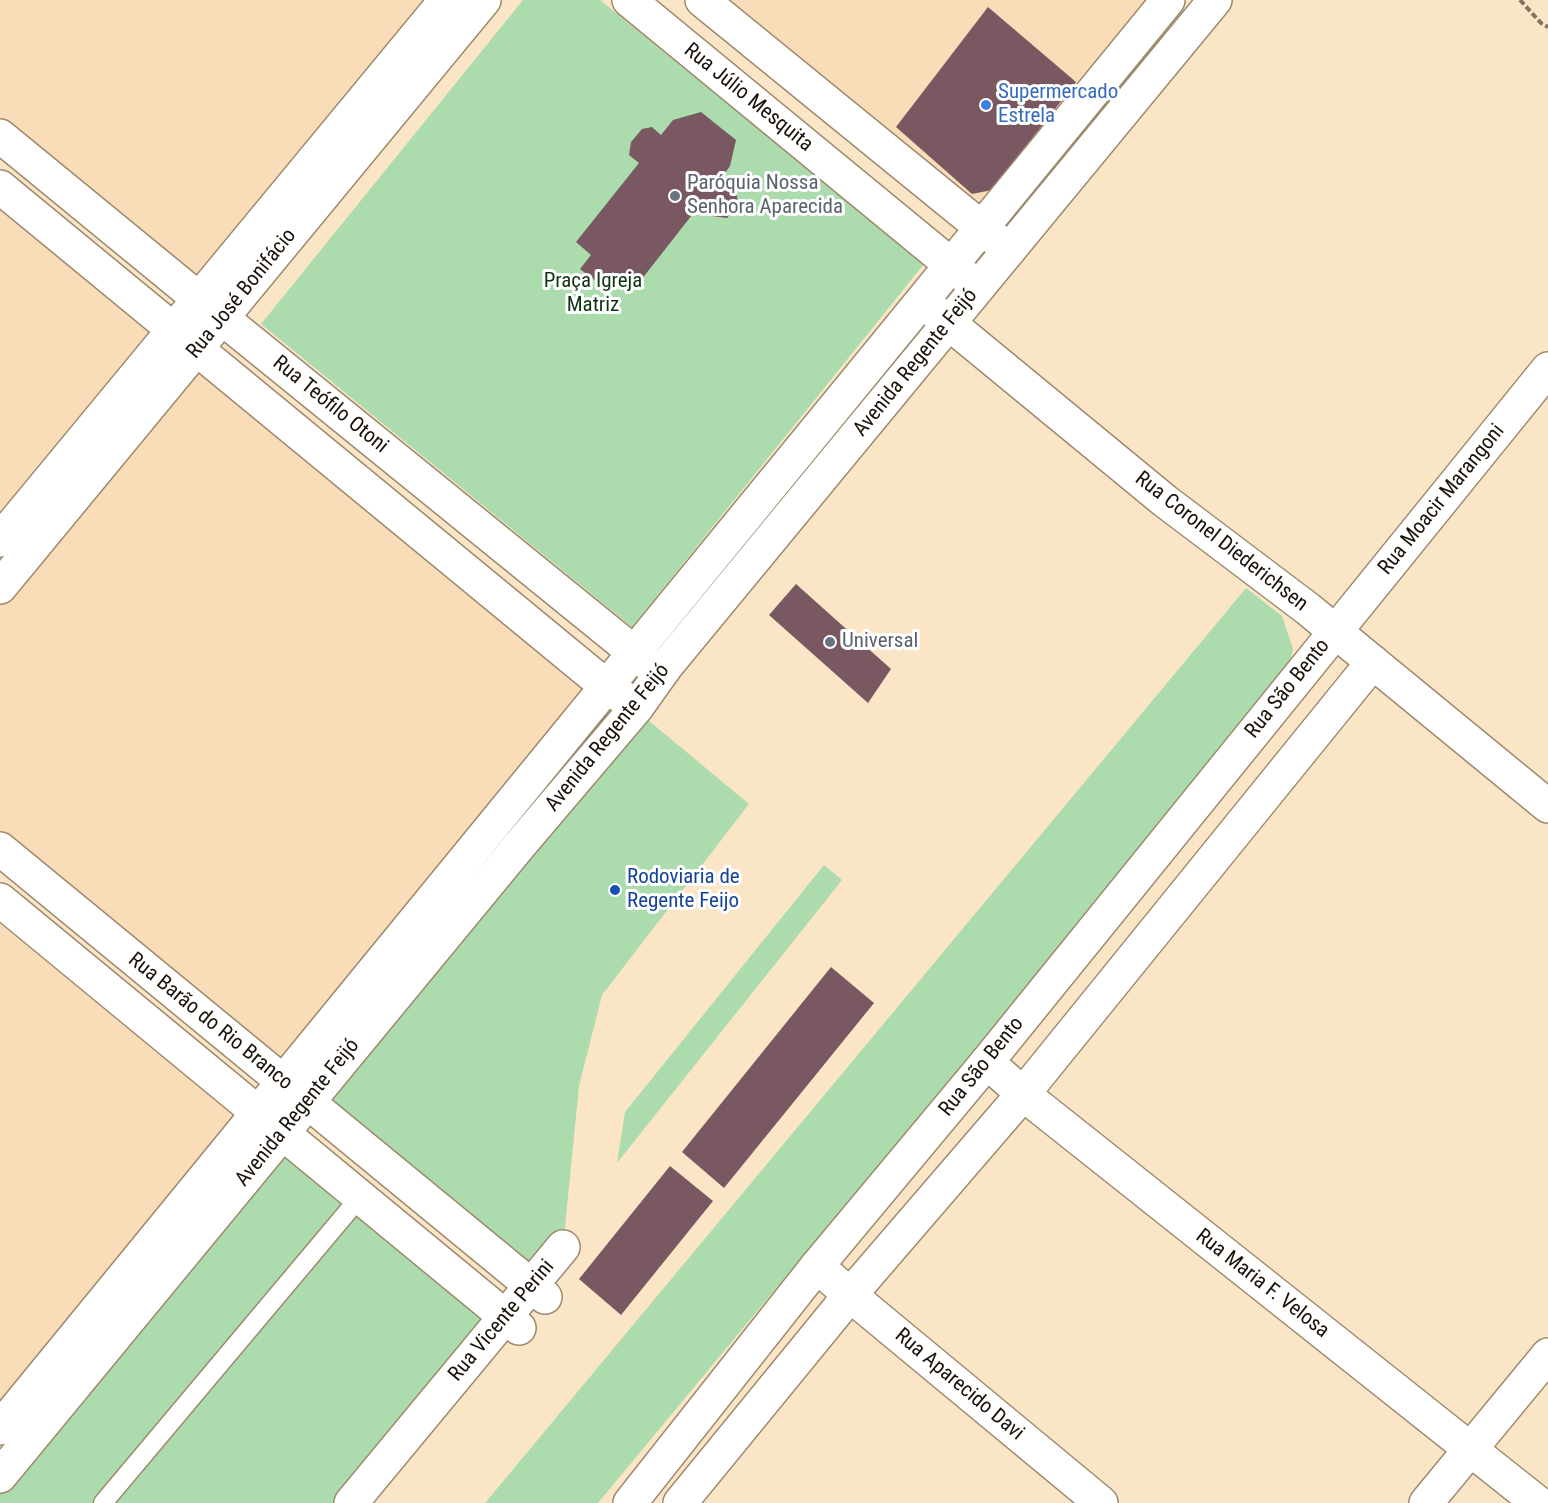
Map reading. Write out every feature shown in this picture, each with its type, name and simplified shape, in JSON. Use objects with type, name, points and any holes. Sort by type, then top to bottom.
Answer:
[{"type":"street","name":"Rua José Bonifácio","points":[[0,587],[185,340],[446,0]]},
{"type":"street","name":"Rua José Bonifácio","points":[[211,308],[484,0]]},
{"type":"street","name":"Rua Júlio Mesquita","points":[[629,0],[978,288]]},
{"type":"street","points":[[702,0],[1009,250]]},
{"type":"street","name":"Avenida Regente Feijó","points":[[0,1476],[295,1092],[495,823],[1168,0]]},
{"type":"street","name":"Avenida Regente Feijó","points":[[295,1092],[519,846],[637,707],[660,674],[1215,0]]},
{"type":"street","points":[[753,101],[780,63]]},
{"type":"street","name":"Rua Teófilo Otoni","points":[[0,136],[660,674]]},
{"type":"street","name":"Rua Teófilo Otoni","points":[[0,187],[606,686],[637,707]]},
{"type":"street","name":"Rua Coronel Diederichsen","points":[[922,301],[1166,501],[1308,609],[1548,806]]},
{"type":"street","name":"Rua José Bonifácio","points":[[0,540],[185,340]]},
{"type":"street","name":"Rua Moacir Marangoni","points":[[1335,631],[1545,379]]},
{"type":"street","points":[[811,437],[838,458]]},
{"type":"street","points":[[738,526],[764,548]]},
{"type":"street","name":"Rua São Bento","points":[[630,1503],[817,1266],[987,1062],[1335,631]]},
{"type":"street","points":[[650,1478],[678,1503],[850,1295],[1023,1094],[1373,662]]},
{"type":"street","points":[[495,823],[519,846]]},
{"type":"street","name":"Rua Barão do Rio Branco","points":[[0,849],[538,1291]]},
{"type":"street","name":"Rua Barão do Rio Branco","points":[[0,900],[512,1322]]},
{"type":"street","points":[[1096,927],[1132,959]]},
{"type":"street","name":"Rua Maria F. Velosa","points":[[987,1062],[1023,1094],[1538,1503]]},
{"type":"street","name":"Avenida Regente Feijó","points":[[0,1428],[270,1123]]},
{"type":"street","name":"Rua Aparecido Davi","points":[[817,1266],[1101,1503]]},
{"type":"street","name":"Rua Vicente Perini","points":[[351,1503],[538,1291]]},
{"type":"street","name":"Rua Vicente Perini","points":[[375,1503],[512,1322]]},
{"type":"street","points":[[1426,1503],[1548,1355]]},
{"type":"lane","points":[[103,1503],[360,1197]]},
{"type":"path","points":[[1520,0],[1541,23],[1548,27]]},
{"type":"shaded area","points":[[0,0],[446,0],[199,299],[0,136]]},
{"type":"shaded area","points":[[702,0],[1168,0],[982,228]]},
{"type":"shaded area","points":[[0,187],[173,330],[0,540]]},
{"type":"shaded area","points":[[196,350],[606,686],[283,1082],[0,849],[0,587]]},
{"type":"shaded area","points":[[0,900],[258,1112],[0,1428]]},
{"type":"green space","name":"Praça Igreja Matriz","points":[[523,0],[600,0],[924,264],[632,627],[261,324]]},
{"type":"green space","points":[[1246,588],[1282,616],[1293,649],[1282,693],[1011,1005],[598,1503],[485,1503]]},
{"type":"green space","points":[[642,715],[749,804],[602,995],[579,1086],[563,1247],[531,1285],[308,1102]]},
{"type":"green space","points":[[824,865],[842,880],[617,1163],[625,1112]]},
{"type":"green space","points":[[283,1133],[506,1316],[351,1503],[0,1503],[0,1476]]},
{"type":"building","name":"Supermercado Estrela","points":[[988,7],[1076,82],[992,190],[972,194],[896,127]]},
{"type":"building","name":"Paróquia Nossa Senhora Aparecida","points":[[701,112],[736,140],[730,166],[723,176],[736,187],[738,205],[727,218],[712,216],[699,206],[634,289],[613,272],[602,286],[580,269],[591,255],[576,242],[639,163],[629,155],[631,142],[642,129],[652,127],[661,135],[673,120]]},
{"type":"building","name":"Universal","points":[[796,584],[891,669],[868,703],[769,615]]},
{"type":"building","points":[[831,967],[874,1003],[724,1188],[682,1152]]},
{"type":"building","points":[[670,1166],[713,1201],[621,1315],[579,1279]]},
{"type":"place","name":"Supermercado Estrela","points":[[986,105]]},
{"type":"place","name":"Paróquia Nossa Senhora Aparecida","points":[[675,196]]},
{"type":"place","name":"Universal","points":[[830,642]]},
{"type":"place","name":"Rodoviaria de Regente Feijo","points":[[615,890]]}]
